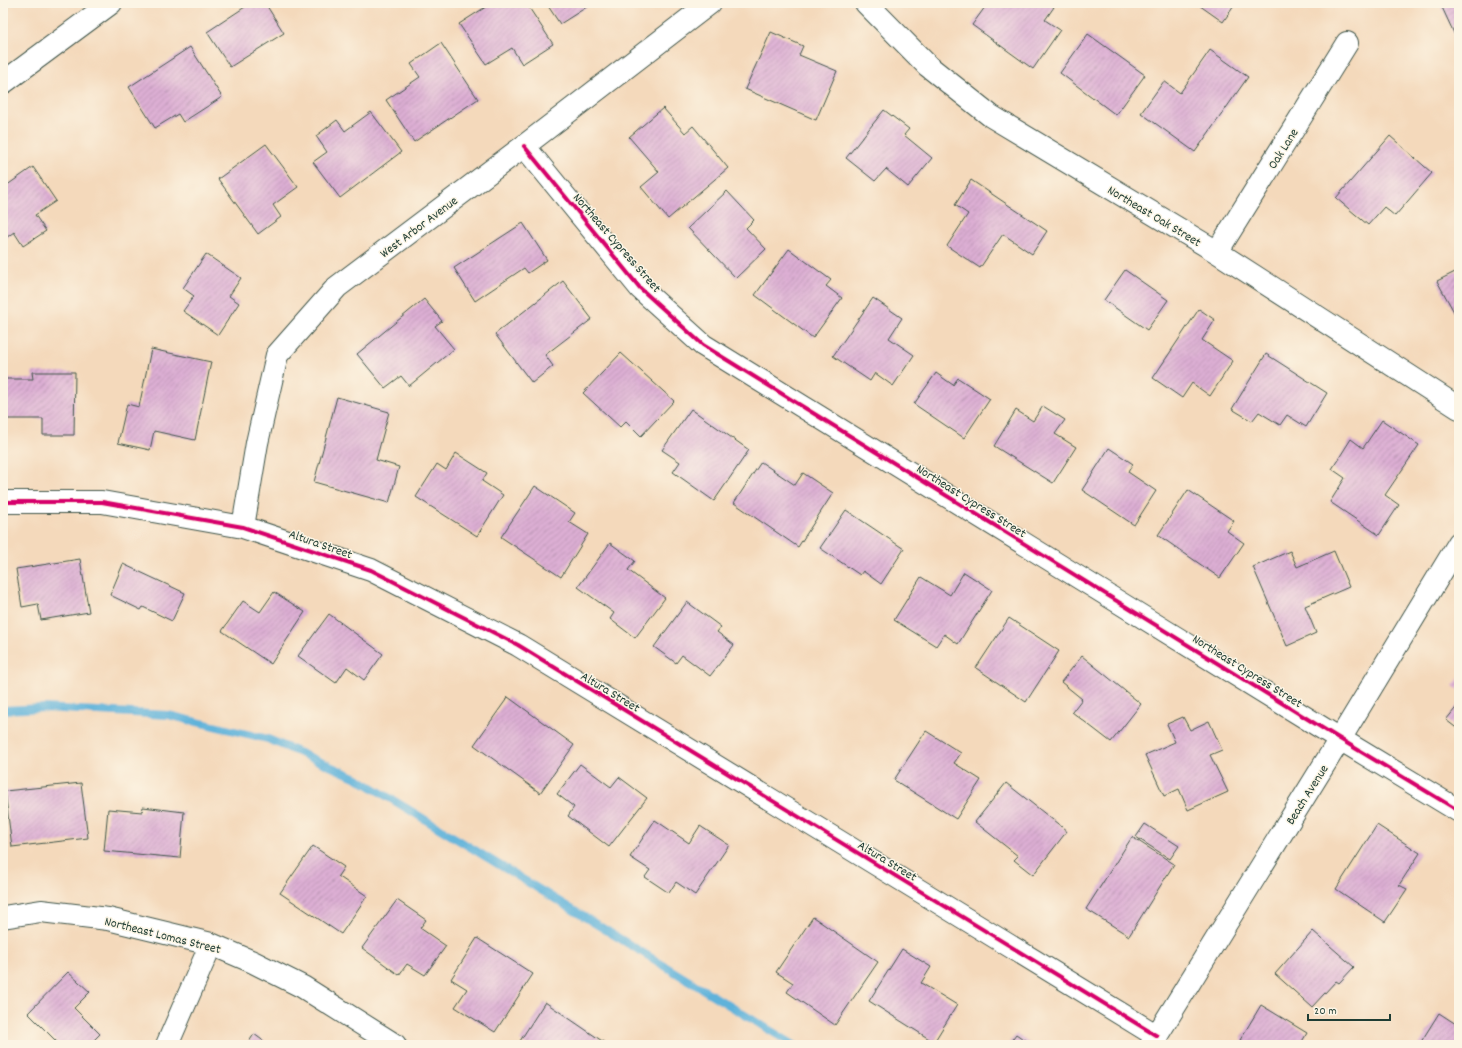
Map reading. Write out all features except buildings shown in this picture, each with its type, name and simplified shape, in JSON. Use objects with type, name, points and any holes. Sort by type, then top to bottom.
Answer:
[{"type":"street","points":[[3,83],[111,3]]},
{"type":"street","name":"West Arbor Avenue","points":[[243,527],[257,443],[277,355],[337,287],[710,3]]},
{"type":"street","name":"Northeast Oak Street","points":[[866,3],[928,66],[991,116],[1217,252],[1459,408]]},
{"type":"street","name":"Oak Lane","points":[[1217,252],[1347,43]]},
{"type":"street","name":"Northeast Cypress Street","points":[[524,146],[640,288],[703,345],[1459,811]]},
{"type":"street","name":"Altura Street","points":[[3,502],[102,502],[243,527],[371,570],[518,645],[1154,1040]]},
{"type":"street","name":"Beach Avenue","points":[[1154,1040],[1459,543]]},
{"type":"street","name":"Northeast Lomas Street","points":[[3,917],[41,911],[108,919],[211,944],[253,962],[303,987],[395,1045]]},
{"type":"street","points":[[167,1045],[211,944]]},
{"type":"waterway","points":[[3,710],[44,708],[168,715],[268,739],[357,778],[794,1045]]},
{"type":"cycle path","points":[[524,146],[640,288],[703,345],[1459,811]]},
{"type":"cycle path","points":[[3,502],[102,502],[243,527],[371,570],[518,645],[1157,1036]]}]
